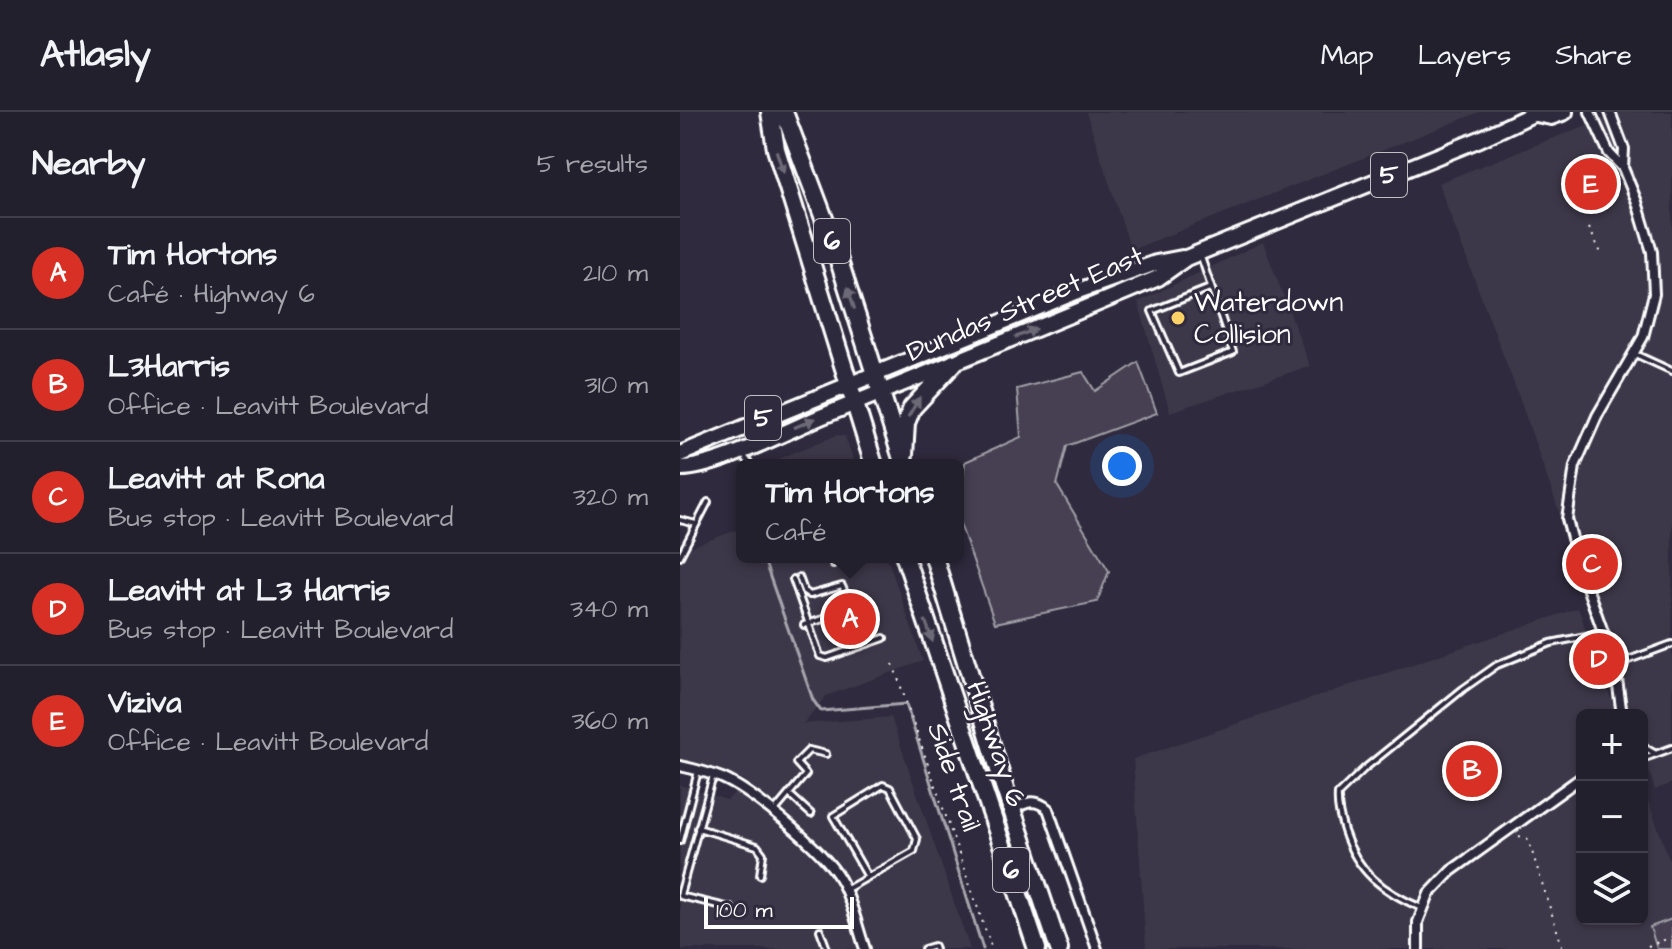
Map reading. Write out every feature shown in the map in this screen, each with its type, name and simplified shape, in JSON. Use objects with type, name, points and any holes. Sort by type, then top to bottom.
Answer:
[{"type":"highway","name":"6","points":[[770,112],[776,149],[871,459]]},
{"type":"highway","name":"6","points":[[784,112],[834,245],[902,459]]},
{"type":"highway","points":[[904,459],[906,423],[912,408],[954,363]]},
{"type":"highway","name":"Highway 6","points":[[907,563],[1037,949]]},
{"type":"highway","name":"Highway 6","points":[[936,563],[1004,786],[1059,949]]},
{"type":"main road","name":"Dundas Street East","points":[[875,372],[1091,286],[1156,263],[1193,255],[1536,113],[1551,117],[1565,112]]},
{"type":"main road","name":"Dundas Street East","points":[[881,393],[1158,278],[1193,255]]},
{"type":"main road","name":"5","points":[[680,454],[875,372]]},
{"type":"main road","name":"5","points":[[680,468],[693,468],[740,451],[881,393]]},
{"type":"street","points":[[1590,112],[1609,153],[1623,168],[1652,252],[1654,294],[1643,337],[1597,416],[1575,466],[1567,519],[1579,565],[1615,665],[1621,709]]},
{"type":"street","points":[[1610,112],[1624,149],[1623,168]]},
{"type":"street","points":[[680,766],[713,776],[748,794],[826,860],[845,890],[865,949]]},
{"type":"street","points":[[1418,949],[1418,922],[1429,894],[1451,871],[1576,781]]},
{"type":"street","points":[[985,792],[1004,786]]},
{"type":"street","points":[[1012,810],[1035,801],[1048,809],[1097,949]]},
{"type":"lane","points":[[1193,255],[1210,288],[1233,352],[1179,373],[1152,311],[1210,288]]},
{"type":"lane","points":[[1635,354],[1672,371]]},
{"type":"lane","points":[[740,451],[746,459]]},
{"type":"lane","points":[[680,556],[708,502]]},
{"type":"lane","points":[[680,520],[696,524]]},
{"type":"lane","points":[[806,624],[845,612],[850,604],[842,586],[810,595],[796,578],[806,624],[817,652],[823,658],[884,638]]},
{"type":"lane","points":[[1423,908],[1397,898],[1360,867],[1341,821],[1338,794],[1355,776],[1497,665],[1551,643],[1603,633]]},
{"type":"lane","points":[[1615,665],[1672,644]]},
{"type":"lane","points":[[1648,757],[1672,748]]},
{"type":"lane","points":[[1648,749],[1656,754]]},
{"type":"lane","points":[[772,814],[806,774],[796,763],[809,750],[826,754]]},
{"type":"lane","points":[[680,841],[698,771]]},
{"type":"lane","points":[[713,776],[680,896],[731,908]]},
{"type":"lane","points":[[845,890],[868,877],[914,851],[917,839],[890,788],[883,785],[833,816],[868,877]]},
{"type":"lane","points":[[789,794],[811,814]]},
{"type":"lane","points":[[680,804],[689,806]]},
{"type":"lane","points":[[698,828],[757,846],[763,854],[760,875]]},
{"type":"lane","points":[[820,930],[827,949]]},
{"type":"lane","points":[[924,949],[934,946],[935,949]]},
{"type":"path","points":[[1589,228],[1601,253]]},
{"type":"path","name":"Side trail","points":[[893,664],[992,949]]},
{"type":"path","points":[[1519,836],[1528,839],[1563,949]]},
{"type":"path","points":[[1648,946],[1672,937]]},
{"type":"shaded area","points":[[1086,112],[1480,112],[1131,250]]},
{"type":"shaded area","points":[[1620,112],[1672,112],[1672,783],[1655,790],[1648,768],[1648,709],[1628,709],[1519,397],[1438,183]]},
{"type":"shaded area","points":[[1263,242],[1310,366],[1170,412],[1138,302]]},
{"type":"shaded area","points":[[1138,362],[1157,413],[1067,446],[1057,485],[1109,571],[1097,602],[995,623],[964,535],[965,462],[1021,437],[1017,389],[1083,372],[1095,391]]},
{"type":"shaded area","points":[[837,435],[845,436],[853,459],[778,459]]},
{"type":"shaded area","points":[[736,530],[736,563],[889,563],[923,661],[826,696],[803,724],[891,717],[970,949],[680,949],[680,785],[727,800],[747,781],[680,762],[680,551]]},
{"type":"shaded area","points":[[1578,608],[1615,709],[1576,709],[1576,925],[1648,925],[1648,801],[1672,867],[1672,949],[1146,949],[1133,759]]},
{"type":"shaded area","points":[[1672,919],[1672,949],[1657,949],[1650,927]]},
{"type":"waterway","points":[[765,563],[813,700],[821,711],[906,704],[983,949]]},
{"type":"place","name":"Viziva","points":[[1591,184]]},
{"type":"place","name":"Waterdown Collision","points":[[1178,318]]},
{"type":"place","name":"Leavitt at Rona","points":[[1592,564]]},
{"type":"place","name":"Tim Hortons","points":[[850,619]]},
{"type":"place","name":"Leavitt at L3 Harris","points":[[1599,659]]},
{"type":"place","name":"L3Harris","points":[[1472,771]]}]
